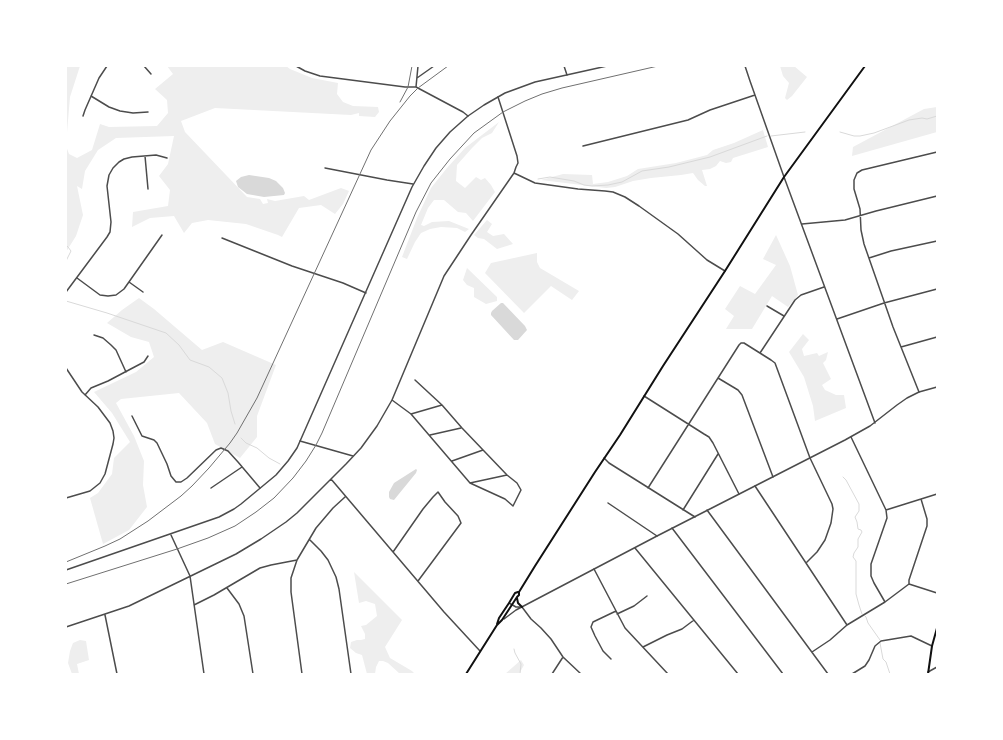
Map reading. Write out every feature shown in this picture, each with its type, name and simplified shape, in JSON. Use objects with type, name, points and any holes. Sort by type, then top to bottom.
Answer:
[{"type":"main road","points":[[466,674],[497,625],[519,595],[518,592],[784,177],[865,66]]},
{"type":"main road","points":[[497,625],[499,618],[508,603],[515,593],[518,592]]},
{"type":"main road","points":[[517,597],[518,602],[522,607]]},
{"type":"main road","points":[[928,673],[932,646],[937,628]]},
{"type":"street","points":[[83,116],[98,78],[107,66]]},
{"type":"street","points":[[144,66],[152,74]]},
{"type":"street","points":[[296,66],[320,76],[416,87],[468,116]]},
{"type":"street","points":[[416,87],[418,66]]},
{"type":"street","points":[[417,78],[434,66]]},
{"type":"street","points":[[564,66],[567,75]]},
{"type":"street","points":[[66,570],[211,521],[226,514],[241,504],[276,475],[292,456],[300,441],[414,184],[436,148],[450,132],[468,116],[498,97],[525,85],[607,66]]},
{"type":"street","points":[[746,66],[784,177],[875,422]]},
{"type":"street","points":[[583,146],[688,120],[710,110],[755,95]]},
{"type":"street","points":[[91,96],[109,107],[120,111],[133,113],[148,112]]},
{"type":"street","points":[[66,627],[129,606],[236,554],[273,531],[297,513],[353,456],[373,432],[392,400],[444,276],[514,173],[517,165],[517,156],[498,97]]},
{"type":"street","points":[[919,392],[884,304],[862,237],[861,216],[854,178],[858,172],[870,168],[937,152]]},
{"type":"street","points":[[66,292],[110,232],[111,222],[107,186],[111,170],[124,159],[132,157],[156,155],[167,158]]},
{"type":"street","points":[[145,156],[148,189]]},
{"type":"street","points":[[325,168],[414,184]]},
{"type":"street","points":[[514,173],[535,183],[613,192],[626,197],[678,234],[706,260],[724,271]]},
{"type":"street","points":[[802,224],[840,221],[937,196]]},
{"type":"street","points":[[77,278],[98,294],[114,296],[129,282],[162,235]]},
{"type":"street","points":[[222,238],[366,293]]},
{"type":"street","points":[[869,258],[891,251],[937,241]]},
{"type":"street","points":[[129,282],[143,292]]},
{"type":"street","points":[[760,353],[793,302],[804,294],[825,287]]},
{"type":"street","points":[[837,319],[937,289]]},
{"type":"street","points":[[767,306],[784,316]]},
{"type":"street","points":[[94,335],[111,344],[116,350],[126,372]]},
{"type":"street","points":[[902,347],[937,338]]},
{"type":"street","points":[[648,488],[741,343],[744,343],[771,360],[776,366],[810,458],[831,501],[833,509],[831,524],[825,540],[818,552],[806,562]]},
{"type":"street","points":[[85,395],[91,388],[108,381],[144,362],[148,356]]},
{"type":"street","points":[[66,368],[85,395],[98,407],[110,423],[114,433],[114,444],[105,474],[100,483],[90,491],[66,498]]},
{"type":"street","points":[[718,378],[738,390],[742,395],[773,477]]},
{"type":"street","points":[[392,400],[411,414],[470,483],[505,499],[513,506],[520,490],[517,483],[507,475],[442,405],[416,380]]},
{"type":"street","points":[[502,620],[516,610],[672,528],[851,437],[875,422],[902,401],[919,392],[937,387]]},
{"type":"street","points":[[644,396],[709,438],[739,494]]},
{"type":"street","points":[[411,414],[442,405]]},
{"type":"street","points":[[132,416],[141,434],[157,442],[171,476],[176,482],[181,482],[187,478],[216,450],[222,448],[228,451],[260,488]]},
{"type":"street","points":[[430,435],[462,428]]},
{"type":"street","points":[[851,437],[886,510],[886,518],[871,564],[871,576],[885,602]]},
{"type":"street","points":[[300,441],[353,456]]},
{"type":"street","points":[[452,461],[483,450]]},
{"type":"street","points":[[683,510],[718,454]]},
{"type":"street","points":[[604,458],[609,463],[694,517]]},
{"type":"street","points":[[211,488],[242,467]]},
{"type":"street","points":[[470,483],[507,475]]},
{"type":"street","points":[[331,479],[455,625],[480,651]]},
{"type":"street","points":[[756,486],[847,624]]},
{"type":"street","points":[[393,552],[423,509],[438,492],[458,516],[461,522],[418,581]]},
{"type":"street","points":[[886,510],[937,494]]},
{"type":"street","points":[[302,674],[291,592],[291,578],[298,560],[324,518],[345,497]]},
{"type":"street","points":[[812,652],[830,640],[847,624],[885,602],[909,584],[927,526],[927,520],[921,499]]},
{"type":"street","points":[[608,504],[657,536]]},
{"type":"street","points":[[707,510],[828,674]]},
{"type":"street","points":[[672,528],[782,673],[779,674]]},
{"type":"street","points":[[171,535],[190,576],[204,674]]},
{"type":"street","points":[[310,539],[328,560],[336,577],[339,588],[351,674]]},
{"type":"street","points":[[635,548],[738,674]]},
{"type":"street","points":[[194,606],[265,566],[298,560]]},
{"type":"street","points":[[594,569],[625,628],[668,674]]},
{"type":"street","points":[[909,584],[937,593]]},
{"type":"street","points":[[227,588],[243,612],[253,674]]},
{"type":"street","points":[[617,614],[634,606],[646,596]]},
{"type":"street","points":[[508,603],[516,607],[522,607]]},
{"type":"street","points":[[522,607],[543,630],[563,657],[581,674]]},
{"type":"street","points":[[611,659],[603,651],[591,627],[593,622],[616,611]]},
{"type":"street","points":[[105,615],[117,674]]},
{"type":"street","points":[[643,647],[682,629],[694,620]]},
{"type":"street","points":[[852,674],[865,666],[875,646],[882,641],[911,636],[932,646]]},
{"type":"street","points":[[552,674],[563,657]]},
{"type":"street","points":[[928,673],[937,668]]},
{"type":"shaded area","points":[[66,66],[80,66],[70,97],[66,144]]},
{"type":"shaded area","points":[[167,66],[286,66],[312,78],[338,83],[337,94],[343,102],[353,106],[378,107],[379,112],[375,117],[359,116],[359,113],[351,115],[215,108],[181,121],[185,132],[247,197],[260,199],[263,204],[268,203],[267,199],[275,201],[304,196],[309,200],[341,188],[349,191],[343,204],[335,214],[321,205],[299,208],[282,237],[246,224],[208,220],[192,223],[184,233],[174,216],[150,218],[132,227],[133,212],[168,206],[170,190],[159,176],[168,164],[174,136],[116,138],[98,150],[85,171],[82,189],[77,186],[83,215],[76,236],[66,252],[66,146],[69,154],[77,158],[92,150],[100,124],[109,127],[157,126],[168,113],[167,100],[155,89],[173,74]]},
{"type":"shaded area","points":[[780,66],[794,66],[807,77],[787,100],[785,98],[789,83],[783,76]]},
{"type":"shaded area","points":[[937,107],[937,132],[852,156],[853,147],[924,109]]},
{"type":"shaded area","points":[[499,122],[492,133],[482,138],[457,165],[456,181],[465,188],[476,177],[481,180],[485,178],[495,192],[473,221],[466,213],[458,212],[444,200],[434,200],[428,208],[421,225],[424,226],[432,222],[449,221],[469,229],[465,232],[457,228],[441,227],[430,229],[421,233],[407,259],[402,257],[417,218],[431,188],[465,148]]},
{"type":"shaded area","points":[[763,130],[768,147],[733,158],[731,162],[726,163],[720,161],[716,166],[710,169],[702,170],[707,186],[698,180],[693,173],[633,181],[615,187],[606,188],[541,180],[563,174],[592,175],[593,184],[608,182],[627,176],[638,169],[676,163],[707,155],[713,150],[734,143]]},
{"type":"shaded area","points":[[249,175],[269,178],[276,181],[283,188],[285,193],[284,195],[264,197],[247,194],[238,187],[236,181],[241,177]]},
{"type":"shaded area","points":[[487,220],[492,224],[487,232],[493,236],[504,234],[513,244],[497,249],[484,239],[478,238],[474,235]]},
{"type":"shaded area","points":[[776,235],[790,266],[798,295],[788,307],[772,296],[752,329],[726,329],[734,316],[725,309],[740,286],[755,294],[776,265],[763,259]]},
{"type":"shaded area","points":[[537,253],[537,262],[540,268],[579,291],[572,300],[551,286],[524,313],[485,273],[491,263]]},
{"type":"shaded area","points":[[467,268],[497,297],[497,301],[486,304],[474,297],[474,288],[467,285],[463,280]]},
{"type":"shaded area","points":[[139,298],[202,350],[223,342],[276,365],[257,416],[257,437],[240,458],[215,444],[207,423],[179,393],[121,399],[116,403],[134,436],[144,461],[143,485],[147,507],[129,530],[103,544],[90,498],[98,493],[112,474],[114,458],[130,442],[112,413],[94,392],[136,372],[154,357],[149,342],[131,337],[107,323]]},
{"type":"shaded area","points":[[503,303],[527,330],[518,340],[514,340],[491,315],[492,311]]},
{"type":"shaded area","points":[[803,334],[809,340],[802,349],[804,356],[817,353],[819,356],[828,352],[826,360],[823,363],[831,379],[822,385],[825,390],[836,395],[844,395],[846,408],[815,421],[813,406],[804,377],[789,352]]},
{"type":"shaded area","points":[[416,469],[416,473],[394,500],[390,499],[389,492],[394,483]]},
{"type":"shaded area","points":[[354,572],[402,620],[385,647],[390,658],[415,674],[400,674],[388,663],[379,661],[375,674],[367,674],[362,655],[356,653],[350,648],[351,642],[365,639],[365,634],[361,626],[366,625],[377,616],[375,604],[366,601],[359,603]]},
{"type":"shaded area","points":[[80,640],[86,641],[89,660],[77,664],[79,674],[72,674],[68,663],[70,651],[73,643]]},
{"type":"shaded area","points":[[521,660],[524,665],[519,674],[505,674]]},
{"type":"waterway","points":[[840,132],[860,136],[874,133],[909,120],[922,118],[927,119],[937,116]]},
{"type":"waterway","points":[[771,136],[805,132]]},
{"type":"waterway","points":[[538,179],[550,177],[574,181],[584,185],[608,185],[622,182],[642,171],[669,167],[710,157],[767,136]]},
{"type":"waterway","points":[[66,245],[71,251],[66,261]]},
{"type":"waterway","points":[[66,301],[166,333],[179,345],[190,360],[209,367],[222,378],[228,393],[235,424]]},
{"type":"waterway","points":[[241,438],[246,443],[257,448],[269,458],[280,464]]},
{"type":"waterway","points":[[843,477],[859,504],[859,511],[855,517],[858,529],[862,532],[858,539],[858,547],[853,557],[856,561],[856,594],[862,614]]},
{"type":"waterway","points":[[865,616],[880,640]]},
{"type":"waterway","points":[[880,643],[883,659],[886,662],[890,674]]},
{"type":"waterway","points":[[514,649],[521,664],[520,674]]},
{"type":"railway","points":[[400,102],[408,87],[412,66]]},
{"type":"railway","points":[[66,562],[120,539],[148,521],[192,486],[230,443],[257,398],[371,150],[390,121],[410,96],[418,88],[448,66]]},
{"type":"railway","points":[[66,584],[208,538],[235,526],[274,498],[293,478],[316,445],[416,212],[431,183],[450,159],[474,133],[503,112],[525,101],[562,88],[658,66]]}]
